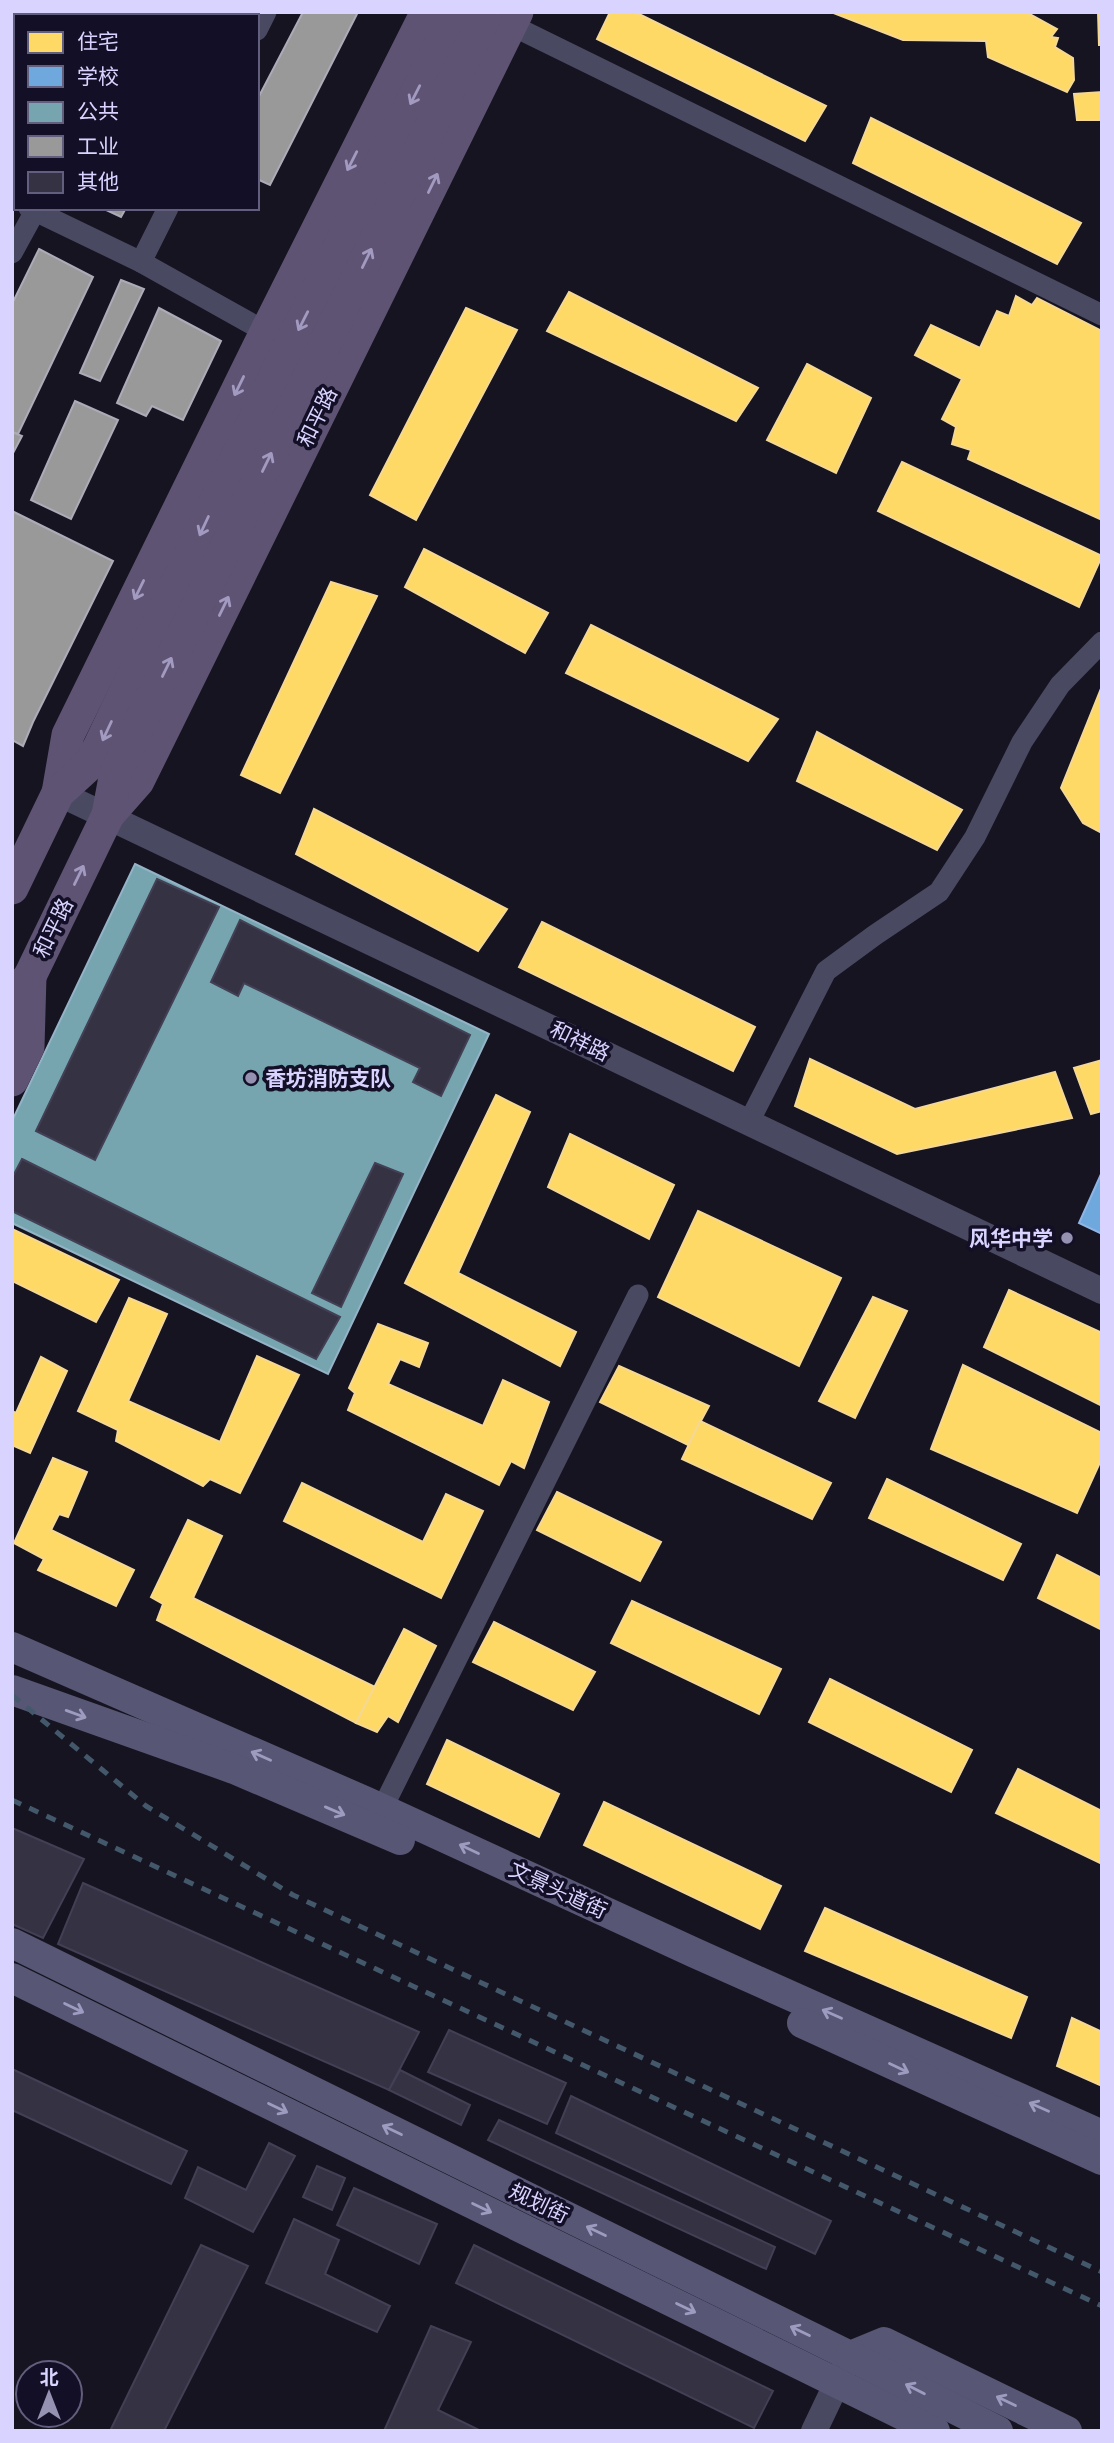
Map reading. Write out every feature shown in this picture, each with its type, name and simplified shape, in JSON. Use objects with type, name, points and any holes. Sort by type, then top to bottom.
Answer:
[{"type":"main road","name":"和平路","points":[[12,888],[58,793],[68,735],[427,12]]},
{"type":"main road","points":[[439,12],[446,65]]},
{"type":"main road","name":"和平路","points":[[108,815],[116,772],[446,65],[457,12]]},
{"type":"main road","name":"和平路","points":[[58,793],[92,762],[285,357],[446,65],[506,15]]},
{"type":"main road","name":"和平路","points":[[12,1020],[21,988],[108,815],[138,781],[506,15]]},
{"type":"main road","points":[[12,1080],[28,1047],[21,988]]},
{"type":"main road","name":"文景头道街","points":[[12,1647],[1102,2160]]},
{"type":"main road","name":"文景头道街","points":[[12,1690],[378,1818],[682,1947],[1102,2135]]},
{"type":"main road","name":"规划街","points":[[12,1943],[844,2369],[935,2431]]},
{"type":"main road","name":"规划街","points":[[12,1978],[844,2369]]},
{"type":"main road","points":[[844,2369],[884,2342],[1067,2431]]},
{"type":"main road","points":[[844,2369],[998,2431]]},
{"type":"street","points":[[506,15],[1102,315]]},
{"type":"street","points":[[12,253],[22,210]]},
{"type":"street","points":[[33,210],[141,262],[266,332]]},
{"type":"street","points":[[141,262],[167,210]]},
{"type":"street","points":[[749,1122],[827,971],[874,935],[939,892],[975,837],[1022,742],[1059,685],[1102,642]]},
{"type":"street","name":"和祥路","points":[[58,793],[1102,1291]]},
{"type":"street","points":[[378,1818],[638,1296]]},
{"type":"street","points":[[814,2431],[844,2369]]},
{"type":"building: 住宅","points":[[610,12],[635,12],[826,106],[805,141],[597,39]]},
{"type":"building: 住宅","points":[[831,12],[1026,12],[1057,29],[1051,37],[1058,38],[1055,47],[1073,58],[1074,80],[1067,92],[988,57],[986,41],[903,40]]},
{"type":"building: 住宅","points":[[1098,12],[1102,12],[1102,45],[1099,45]]},
{"type":"building: 住宅","points":[[1102,92],[1102,120],[1077,120],[1074,94]]},
{"type":"building: 住宅","points":[[871,118],[1081,223],[1057,264],[853,163]]},
{"type":"building: 住宅","points":[[569,292],[758,388],[736,421],[547,331]]},
{"type":"building: 住宅","points":[[1016,296],[1032,305],[1037,298],[1102,331],[1102,520],[968,459],[971,450],[952,444],[956,427],[942,419],[962,379],[915,355],[931,325],[980,348],[997,311],[1009,316]]},
{"type":"building: 住宅","points":[[466,308],[517,330],[416,520],[370,495]]},
{"type":"building: 住宅","points":[[807,364],[871,398],[836,473],[767,440]]},
{"type":"building: 住宅","points":[[902,462],[1102,556],[1079,607],[878,511]]},
{"type":"building: 住宅","points":[[424,549],[548,613],[525,653],[405,587]]},
{"type":"building: 住宅","points":[[331,582],[377,596],[280,793],[241,775]]},
{"type":"building: 住宅","points":[[591,625],[778,719],[748,761],[566,673]]},
{"type":"building: 住宅","points":[[1102,686],[1102,833],[1083,823],[1061,788]]},
{"type":"building: 住宅","points":[[817,732],[962,810],[937,850],[797,781]]},
{"type":"building: 住宅","points":[[314,809],[507,909],[478,951],[296,854]]},
{"type":"building: 住宅","points":[[542,922],[755,1027],[733,1071],[519,967]]},
{"type":"building: 住宅","points":[[810,1059],[915,1109],[1055,1072],[1072,1118],[897,1154],[795,1106]]},
{"type":"building: 住宅","points":[[1102,1060],[1102,1111],[1091,1114],[1074,1068]]},
{"type":"building: 住宅","points":[[496,1095],[530,1112],[458,1273],[576,1332],[560,1366],[405,1283]]},
{"type":"building: 住宅","points":[[570,1134],[674,1185],[649,1239],[548,1187]]},
{"type":"building: 住宅","points":[[698,1211],[841,1278],[799,1366],[658,1297]]},
{"type":"building: 住宅","points":[[12,1229],[119,1280],[96,1322],[12,1281]]},
{"type":"building: 住宅","points":[[1009,1290],[1102,1333],[1102,1406],[984,1347]]},
{"type":"building: 住宅","points":[[873,1297],[907,1311],[855,1418],[819,1401]]},
{"type":"building: 住宅","points":[[129,1298],[167,1314],[128,1401],[220,1442],[257,1356],[299,1375],[240,1493],[210,1479],[203,1486],[116,1441],[118,1430],[78,1411]]},
{"type":"building: 住宅","points":[[378,1324],[428,1343],[419,1367],[400,1359],[388,1384],[483,1426],[503,1380],[549,1402],[524,1468],[511,1461],[499,1485],[348,1410],[355,1393],[349,1388]]},
{"type":"building: 住宅","points":[[41,1357],[67,1371],[30,1453],[12,1445],[12,1411],[16,1413]]},
{"type":"building: 住宅","points":[[963,1365],[1102,1433],[1102,1458],[1077,1513],[931,1449]]},
{"type":"building: 住宅","points":[[619,1366],[709,1406],[688,1445],[600,1402]]},
{"type":"building: 住宅","points":[[700,1421],[831,1483],[812,1519],[682,1459]]},
{"type":"building: 住宅","points":[[53,1458],[87,1472],[68,1517],[59,1514],[51,1530],[134,1570],[116,1606],[38,1570],[44,1559],[14,1543]]},
{"type":"building: 住宅","points":[[887,1479],[1021,1544],[1003,1580],[869,1518]]},
{"type":"building: 住宅","points":[[302,1483],[423,1542],[446,1494],[483,1511],[441,1598],[284,1521]]},
{"type":"building: 住宅","points":[[557,1492],[661,1542],[640,1581],[537,1530]]},
{"type":"building: 住宅","points":[[188,1520],[222,1536],[193,1598],[375,1687],[356,1723],[157,1620],[163,1604],[151,1597]]},
{"type":"building: 住宅","points":[[1057,1555],[1102,1578],[1102,1630],[1038,1598]]},
{"type":"building: 住宅","points":[[632,1601],[781,1669],[759,1714],[611,1643]]},
{"type":"building: 住宅","points":[[494,1622],[595,1672],[573,1710],[473,1662]]},
{"type":"building: 住宅","points":[[404,1629],[436,1646],[398,1722],[388,1716],[377,1732],[356,1723]]},
{"type":"building: 住宅","points":[[830,1679],[972,1750],[951,1792],[809,1722]]},
{"type":"building: 住宅","points":[[447,1740],[559,1794],[539,1837],[427,1784]]},
{"type":"building: 住宅","points":[[1018,1769],[1102,1811],[1102,1864],[996,1813]]},
{"type":"building: 住宅","points":[[604,1802],[781,1886],[760,1929],[584,1845]]},
{"type":"building: 住宅","points":[[825,1908],[1027,1997],[1011,2038],[805,1951]]},
{"type":"building: 住宅","points":[[1072,2018],[1102,2032],[1102,2086],[1057,2066]]},
{"type":"building: 学校","points":[[1102,1172],[1102,1234],[1079,1223]]},
{"type":"building: 公共","name":"香坊消防支队","points":[[135,864],[489,1034],[328,1374],[12,1223],[12,1121]]},
{"type":"building: 工业","points":[[12,12],[218,12],[14,14],[12,166]]},
{"type":"building: 工业","points":[[303,12],[358,12],[270,185],[259,180],[259,96]]},
{"type":"building: 工业","points":[[106,210],[125,210],[121,217]]},
{"type":"building: 工业","points":[[39,249],[93,277],[18,434],[12,432],[12,304]]},
{"type":"building: 工业","points":[[121,280],[144,289],[100,381],[80,373]]},
{"type":"building: 工业","points":[[159,308],[221,341],[183,420],[152,406],[146,416],[117,403]]},
{"type":"building: 工业","points":[[75,401],[118,420],[71,519],[31,500]]},
{"type":"building: 工业","points":[[12,432],[22,436],[12,455]]},
{"type":"building: 工业","points":[[12,511],[113,561],[23,746],[12,740]]},
{"type":"building: 其他","points":[[157,879],[219,907],[95,1160],[36,1131]]},
{"type":"building: 其他","points":[[240,920],[470,1035],[441,1096],[413,1082],[420,1068],[244,983],[238,996],[211,982]]},
{"type":"building: 其他","points":[[22,1159],[340,1317],[316,1359],[12,1211],[12,1178]]},
{"type":"building: 其他","points":[[375,1163],[403,1174],[341,1307],[312,1293]]},
{"type":"building: 其他","points":[[12,1828],[84,1859],[43,1938],[12,1924]]},
{"type":"building: 其他","points":[[83,1883],[419,2032],[389,2090],[58,1944]]},
{"type":"building: 其他","points":[[449,2030],[566,2083],[547,2124],[428,2072]]},
{"type":"building: 其他","points":[[12,2069],[187,2151],[171,2184],[12,2110]]},
{"type":"building: 其他","points":[[400,2070],[470,2105],[461,2125],[389,2090]]},
{"type":"building: 其他","points":[[571,2096],[831,2221],[815,2254],[556,2133]]},
{"type":"building: 其他","points":[[499,2120],[775,2247],[766,2269],[488,2140]]},
{"type":"building: 其他","points":[[269,2143],[295,2156],[253,2232],[185,2198],[198,2167],[246,2190]]},
{"type":"building: 其他","points":[[317,2166],[345,2178],[332,2210],[303,2197]]},
{"type":"building: 其他","points":[[354,2188],[437,2224],[419,2264],[337,2225]]},
{"type":"building: 其他","points":[[294,2219],[339,2240],[325,2274],[390,2306],[377,2332],[266,2283]]},
{"type":"building: 其他","points":[[201,2245],[248,2266],[164,2431],[110,2431]]},
{"type":"building: 其他","points":[[474,2245],[773,2391],[754,2428],[456,2283]]},
{"type":"building: 其他","points":[[431,2326],[471,2342],[438,2410],[481,2431],[384,2431]]},
{"type":"railway","points":[[12,1695],[146,1806],[293,1895],[1102,2272]]},
{"type":"railway","points":[[12,1800],[1102,2306]]},
{"type":"place","name":"香坊消防支队","points":[[251,1078]]},
{"type":"place","name":"风华中学","points":[[1067,1238]]}]
